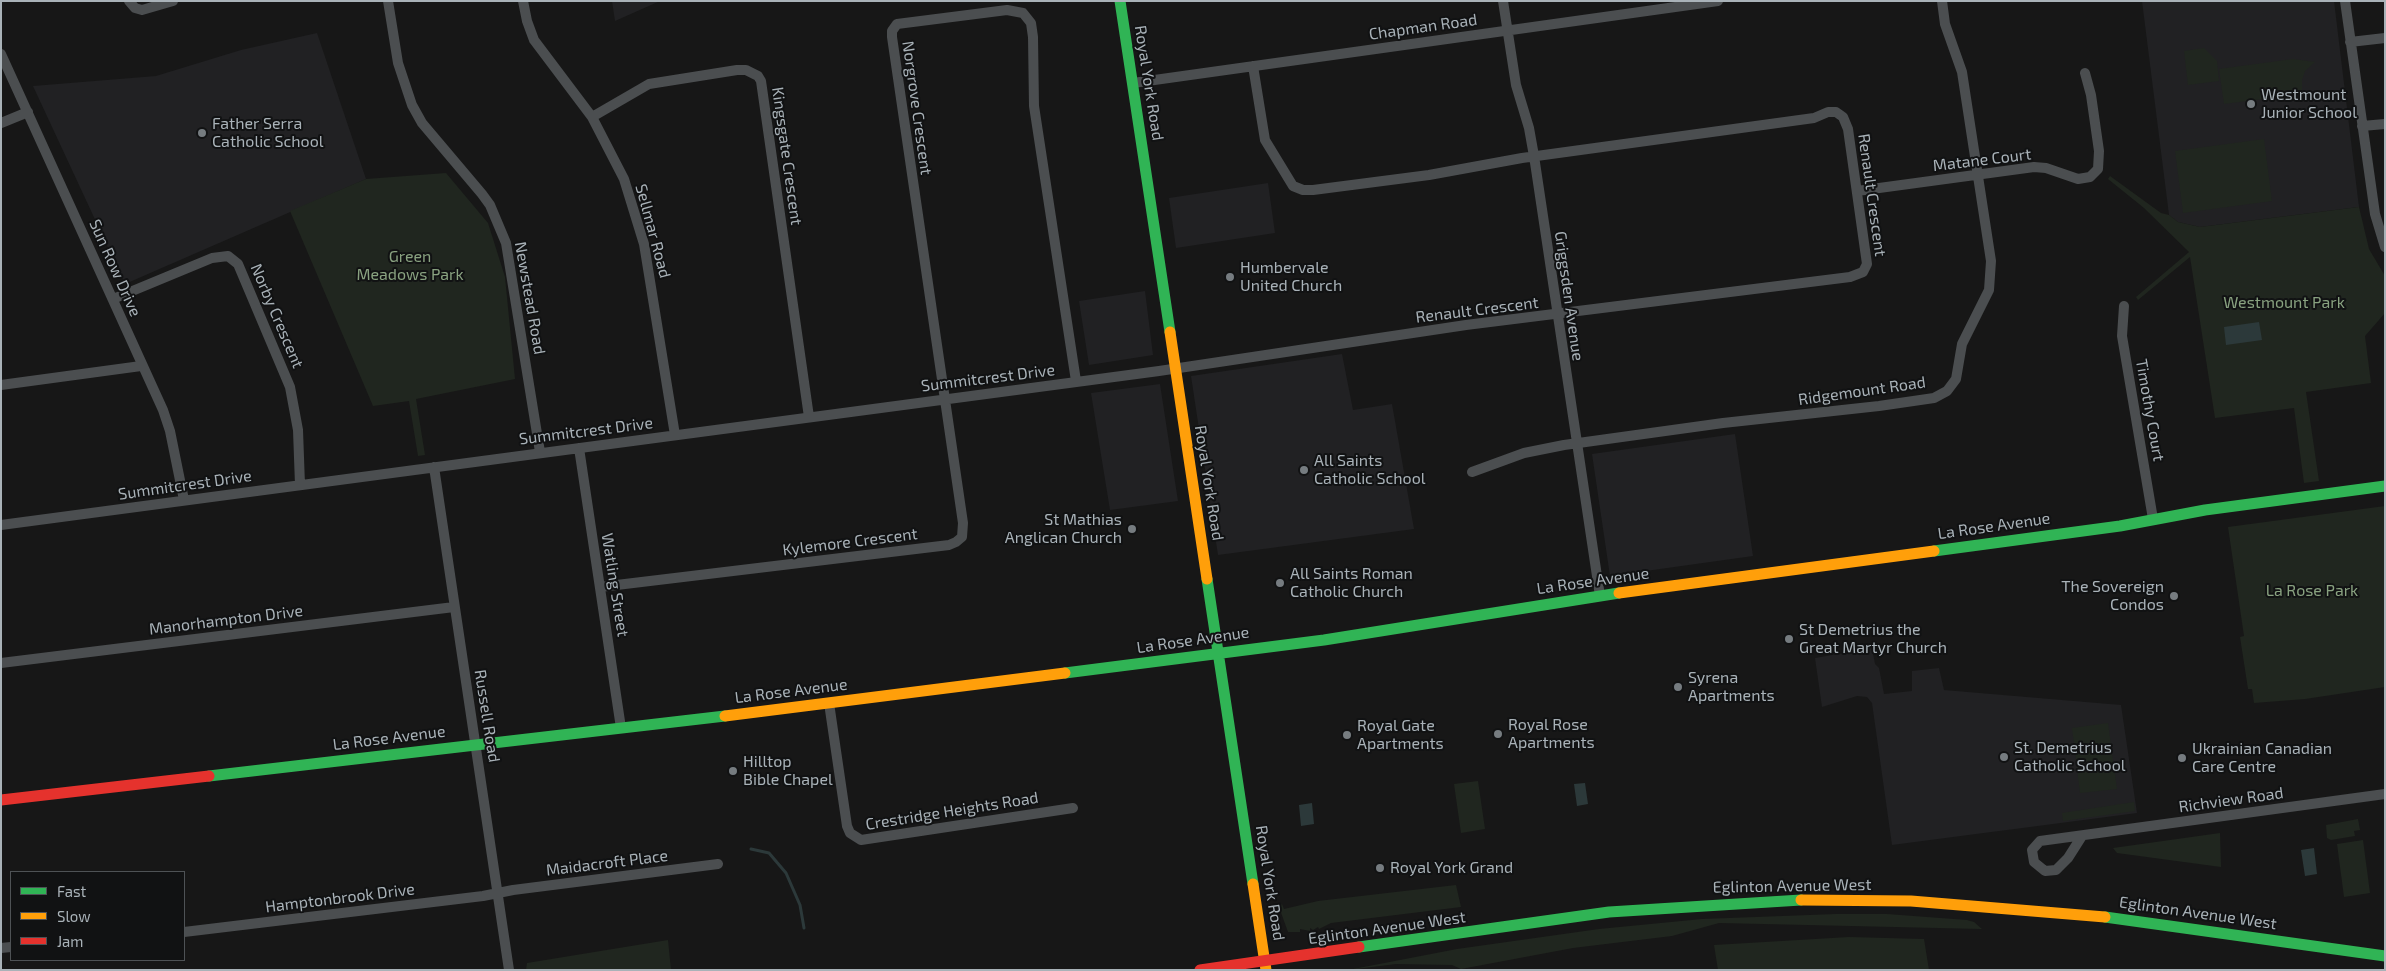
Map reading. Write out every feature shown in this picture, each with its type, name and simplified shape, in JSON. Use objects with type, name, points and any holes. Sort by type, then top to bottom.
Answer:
[{"type":"street","points":[[129,1],[135,8],[142,10],[173,1]]},
{"type":"street","name":"Newstead Road","points":[[388,1],[398,63],[412,105],[422,123],[490,205],[506,243],[540,452]]},
{"type":"street","name":"Sellmar Road","points":[[523,1],[526,21],[534,40],[592,117],[624,179],[644,244],[675,435]]},
{"type":"street","name":"Royal York Road","points":[[1120,1],[1266,966]]},
{"type":"street","name":"Griggsden Avenue","points":[[1503,1],[1516,85],[1529,128],[1534,156],[1600,596]]},
{"type":"street","name":"Chapman Road","points":[[1132,82],[1718,1]]},
{"type":"street","name":"Ridgemount Road","points":[[1472,472],[1524,453],[1576,443],[1723,423],[1879,406],[1934,398],[1947,390],[1956,379],[1962,344],[1984,302],[1991,278],[1990,244],[1962,72],[1945,24],[1942,1]]},
{"type":"street","points":[[2345,1],[2375,214],[2385,247]]},
{"type":"street","name":"Norgrove Crescent","points":[[945,398],[892,37],[894,26],[902,22],[1013,10],[1023,13],[1031,23],[1034,37],[1034,106],[1076,381]]},
{"type":"street","points":[[2350,42],[2385,38]]},
{"type":"street","name":"Sun Row Drive","points":[[1,54],[113,299],[170,431],[184,500]]},
{"type":"street","name":"Renault Crescent","points":[[1175,368],[1337,343],[1850,277],[1863,272],[1867,264],[1848,129],[1843,117],[1836,112],[1828,112],[1814,118],[1534,156],[1429,175],[1337,188],[1302,190],[1293,186],[1265,140],[1253,66]]},
{"type":"street","name":"Kingsgate Crescent","points":[[592,117],[649,84],[737,70],[746,70],[758,76],[761,81],[809,417]]},
{"type":"street","name":"Matane Court","points":[[1857,191],[2034,167],[2046,168],[2078,179],[2094,174],[2099,164],[2099,150],[2091,95],[2085,73]]},
{"type":"street","points":[[1,123],[28,112]]},
{"type":"street","points":[[2362,126],[2385,124]]},
{"type":"street","name":"Norby Crescent","points":[[113,299],[212,258],[228,256],[238,264],[290,386],[298,430],[300,485]]},
{"type":"street","name":"Timothy Court","points":[[2124,306],[2122,336],[2153,519]]},
{"type":"street","points":[[1,385],[141,366]]},
{"type":"street","name":"Summitcrest Drive","points":[[1,525],[1175,368]]},
{"type":"street","name":"Kylemore Crescent","points":[[600,587],[956,542],[962,537],[963,523],[945,398]]},
{"type":"street","name":"Watling Street","points":[[579,448],[621,728]]},
{"type":"street","name":"Russell Road","points":[[434,467],[509,970]]},
{"type":"street","name":"La Rose Avenue","points":[[1,800],[829,703],[1400,630],[1600,596],[2120,526],[2153,519],[2385,486]]},
{"type":"street","name":"Manorhampton Drive","points":[[1,663],[454,607]]},
{"type":"street","name":"Crestridge Heights Road","points":[[829,703],[847,826],[850,833],[861,840],[1073,808]]},
{"type":"street","name":"Richview Road","points":[[2082,836],[2061,866],[2054,871],[2045,871],[2037,866],[2033,859],[2032,850],[2040,842],[2082,836],[2385,794]]},
{"type":"street","name":"Maidacroft Place","points":[[499,893],[718,864]]},
{"type":"street","name":"Hamptonbrook Drive","points":[[185,932],[499,893]]},
{"type":"street","name":"Eglinton Avenue West","points":[[1200,970],[1266,966],[1609,912],[1796,900],[1911,901],[2110,917],[2385,956]]},
{"type":"shaded area","points":[[612,1],[660,1],[615,21]]},
{"type":"shaded area","name":"Westmount Junior School","points":[[2142,1],[2334,1],[2359,207],[2200,227],[2178,222],[2169,215]]},
{"type":"shaded area","name":"Father Serra Catholic School","points":[[317,33],[366,179],[125,284],[33,86],[156,76],[241,50]]},
{"type":"shaded area","points":[[1268,183],[1275,233],[1176,248],[1169,198]]},
{"type":"shaded area","points":[[1145,291],[1153,355],[1089,365],[1079,301]]},
{"type":"shaded area","points":[[2259,322],[2262,340],[2226,345],[2224,327]]},
{"type":"shaded area","name":"All Saints Catholic School","points":[[1342,354],[1353,410],[1392,404],[1414,529],[1218,555],[1191,376]]},
{"type":"shaded area","points":[[1160,384],[1178,501],[1110,510],[1091,393]]},
{"type":"shaded area","points":[[1735,434],[1753,556],[1610,576],[1592,454]]},
{"type":"shaded area","name":"St. Demetrius Catholic School","points":[[1872,648],[1875,664],[1879,668],[1884,694],[1912,691],[1912,671],[1939,668],[1944,690],[2121,705],[2137,813],[1892,845],[1872,703],[1867,697],[1857,696],[1822,707],[1815,658]]},
{"type":"shaded area","points":[[1585,783],[1588,804],[1577,806],[1574,784]]},
{"type":"shaded area","points":[[1312,803],[1314,824],[1301,826],[1299,805]]},
{"type":"shaded area","points":[[2314,848],[2317,874],[2305,876],[2301,850]]},
{"type":"green space","points":[[2204,48],[2217,61],[2219,81],[2188,85],[2184,51]]},
{"type":"green space","points":[[2293,59],[2315,62],[2305,71],[2302,80],[2302,94],[2224,104],[2219,69]]},
{"type":"green space","points":[[2264,139],[2272,201],[2183,213],[2175,151]]},
{"type":"green space","name":"Green Meadows Park","points":[[446,173],[488,223],[505,277],[515,379],[416,399],[425,455],[418,456],[409,401],[373,406],[290,211],[366,179]]},
{"type":"green space","name":"Westmount Park","points":[[2110,176],[2161,213],[2169,215],[2178,222],[2200,227],[2359,207],[2369,249],[2385,276],[2385,313],[2365,336],[2371,383],[2306,392],[2319,481],[2304,483],[2294,408],[2215,418],[2190,257],[2138,300],[2136,297],[2189,252],[2144,208],[2108,179]]},
{"type":"green space","name":"La Rose Park","points":[[2385,506],[2385,687],[2305,699],[2254,703],[2252,689],[2248,689],[2240,637],[2244,636],[2228,527]]},
{"type":"green space","points":[[2108,723],[2117,789],[2080,793],[2072,728]]},
{"type":"green space","points":[[1478,781],[1485,829],[1461,833],[1454,784]]},
{"type":"green space","points":[[2134,802],[2135,811],[2063,821],[2062,813]]},
{"type":"green space","points":[[2358,819],[2360,830],[2354,831],[2355,836],[2331,840],[2327,838],[2326,825]]},
{"type":"green space","points":[[2220,833],[2221,867],[2117,853],[2113,848]]},
{"type":"green space","points":[[2363,840],[2370,893],[2344,897],[2337,844]]},
{"type":"green space","points":[[1456,885],[1461,907],[1331,923],[1319,929],[1318,927],[1313,930],[1310,928],[1310,931],[1300,929],[1300,932],[1288,932],[1279,907],[1282,904],[1284,909],[1318,901]]},
{"type":"green space","points":[[1887,914],[1967,920],[1974,922],[1982,929],[1719,923],[1672,936],[1573,948],[1461,969],[1452,965],[1396,964],[1348,970],[1457,949],[1599,929],[1702,919]]},
{"type":"green space","points":[[1849,937],[1924,939],[1929,970],[1718,970],[1714,945]]},
{"type":"green space","points":[[668,940],[671,970],[526,970],[527,963]]},
{"type":"waterway","points":[[751,849],[769,853],[786,873],[800,905],[804,928]]},
{"type":"traffic: fast","points":[[1120,1],[1170,332]]},
{"type":"traffic: fast","points":[[1934,551],[2120,526],[2205,510],[2385,486]]},
{"type":"traffic: fast","points":[[1207,579],[1253,884]]},
{"type":"traffic: fast","points":[[1065,673],[1324,640],[1619,593]]},
{"type":"traffic: fast","points":[[209,776],[725,716]]},
{"type":"traffic: fast","points":[[1359,947],[1609,912],[1801,900]]},
{"type":"traffic: fast","points":[[2105,917],[2385,956]]},
{"type":"traffic: slow","points":[[1170,332],[1207,579]]},
{"type":"traffic: slow","points":[[1619,593],[1934,551]]},
{"type":"traffic: slow","points":[[725,716],[1065,673]]},
{"type":"traffic: slow","points":[[1253,884],[1266,970]]},
{"type":"traffic: slow","points":[[1801,900],[1911,901],[2105,917]]},
{"type":"traffic: jam","points":[[1,800],[209,776]]},
{"type":"traffic: jam","points":[[1200,970],[1359,947]]},
{"type":"place","name":"Westmount Junior School","points":[[2251,104]]},
{"type":"place","name":"Father Serra Catholic School","points":[[202,133]]},
{"type":"place","name":"Humbervale United Church","points":[[1230,277]]},
{"type":"place","name":"All Saints Catholic School","points":[[1304,470]]},
{"type":"place","name":"St Mathias Anglican Church","points":[[1132,529]]},
{"type":"place","name":"All Saints Roman Catholic Church","points":[[1280,583]]},
{"type":"place","name":"The Sovereign Condos","points":[[2174,596]]},
{"type":"place","name":"St Demetrius the Great Martyr Church","points":[[1789,639]]},
{"type":"place","name":"Syrena Apartments","points":[[1678,687]]},
{"type":"place","name":"Royal Rose Apartments","points":[[1498,734]]},
{"type":"place","name":"Royal Gate Apartments","points":[[1347,735]]},
{"type":"place","name":"St. Demetrius Catholic School","points":[[2004,757]]},
{"type":"place","name":"Ukrainian Canadian Care Centre","points":[[2182,758]]},
{"type":"place","name":"Hilltop Bible Chapel","points":[[733,771]]},
{"type":"place","name":"Royal York Grand","points":[[1380,868]]}]
